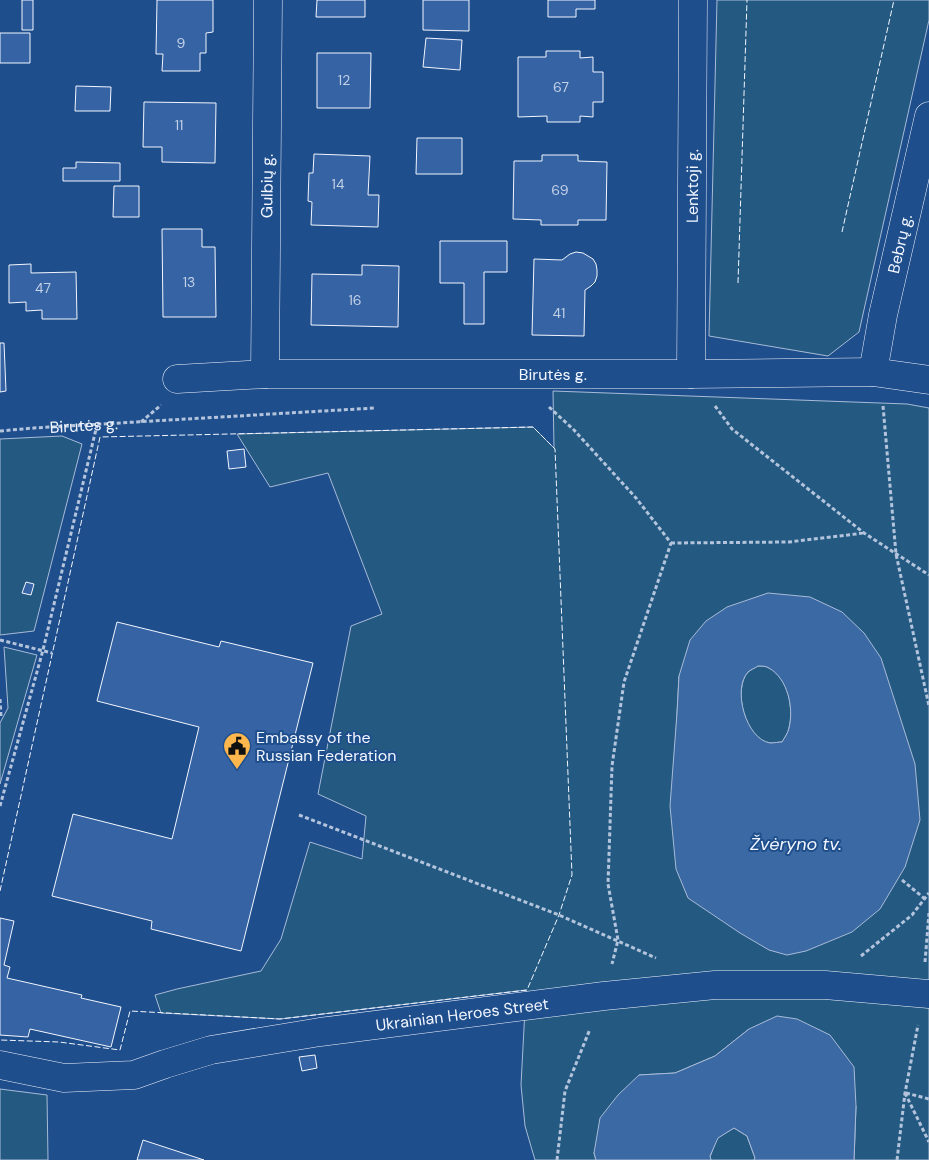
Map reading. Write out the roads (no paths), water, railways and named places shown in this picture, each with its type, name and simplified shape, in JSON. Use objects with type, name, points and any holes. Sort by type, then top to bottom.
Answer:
[{"type":"street","name":"Gulbių g.","points":[[265,374],[268,0]]},
{"type":"street","name":"Lenktoji g.","points":[[691,374],[693,0]]},
{"type":"street","name":"Bebrų g.","points":[[873,372],[883,315],[929,116]]},
{"type":"street","name":"Birutės g.","points":[[177,379],[265,374],[873,372],[929,380]]},
{"type":"street","name":"Ukrainian Heroes Street","points":[[0,1065],[64,1078],[134,1075],[212,1050],[320,1032],[604,996],[715,985],[825,985],[926,994]]},
{"type":"water","name":"Žvėryno tv.","points":[[768,593],[810,597],[842,612],[864,633],[881,658],[915,764],[920,820],[905,867],[880,909],[852,932],[806,951],[787,955],[769,950],[688,898],[676,869],[670,806],[679,676],[690,640],[706,621],[727,607]],"holes":[[[758,666],[768,667],[776,673],[781,679],[788,695],[791,712],[790,720],[788,732],[782,742],[770,743],[754,733],[744,712],[741,690],[743,680],[748,672]]]},
{"type":"water","points":[[777,1016],[797,1019],[830,1035],[854,1067],[856,1106],[854,1160],[754,1160],[755,1158],[747,1136],[734,1128],[718,1138],[710,1156],[711,1160],[596,1160],[594,1153],[600,1118],[618,1095],[639,1075],[675,1073],[715,1056],[749,1029]]},
{"type":"place","name":"Embassy of the Russian Federation","points":[[237,770]]}]
